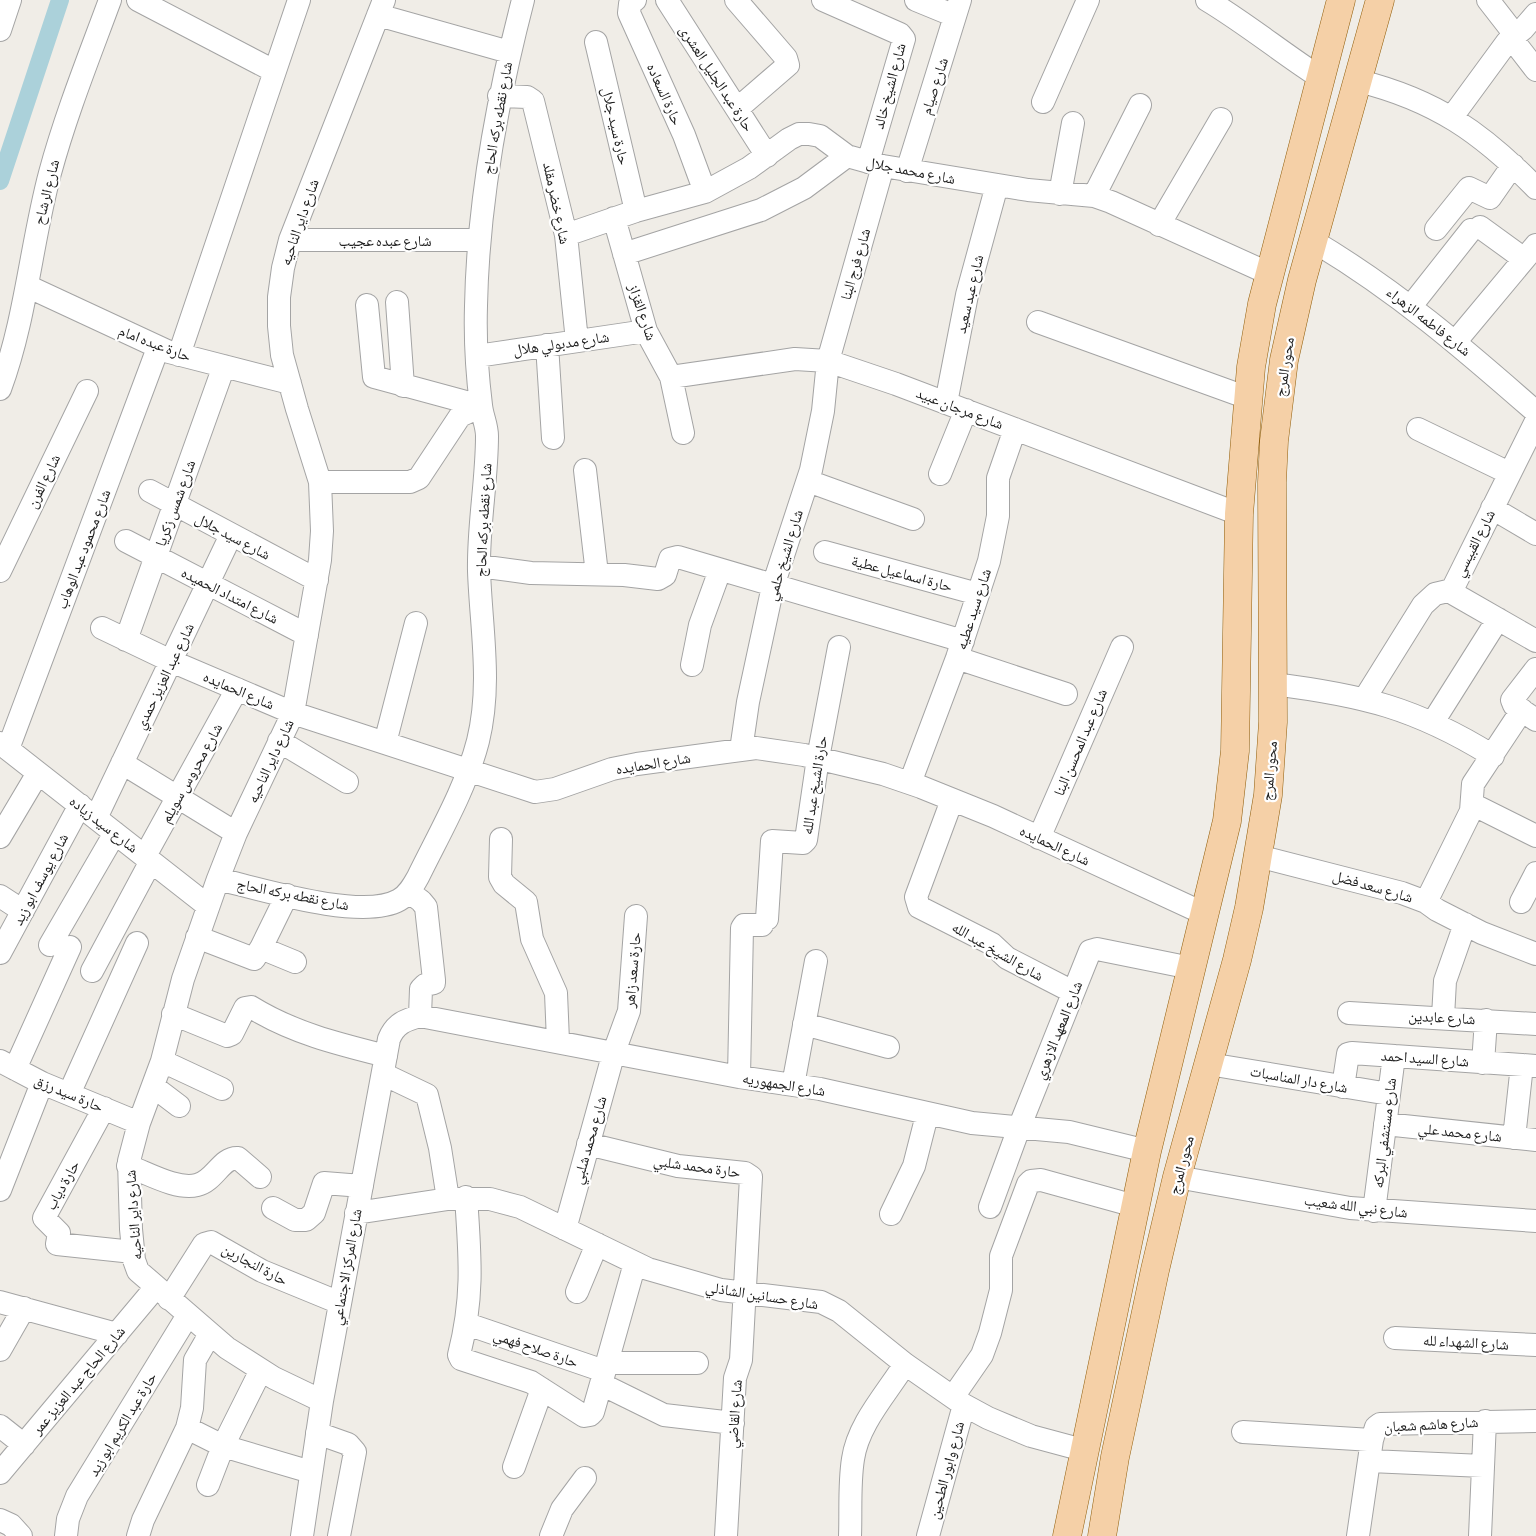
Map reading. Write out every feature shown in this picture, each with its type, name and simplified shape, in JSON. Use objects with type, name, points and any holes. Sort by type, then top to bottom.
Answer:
[{"type":"main road","name":"محور المرج","points":[[1067,1536],[1083,1450],[1147,1151],[1221,852],[1231,790],[1237,713],[1239,514],[1248,398],[1256,336],[1270,274],[1341,0]]},
{"type":"main road","name":"محور المرج","points":[[1102,1536],[1134,1363],[1177,1177],[1237,960],[1258,856],[1268,795],[1272,740],[1272,482],[1278,400],[1290,328],[1380,0]]},
{"type":"main road","points":[[1231,790],[1268,795]]},
{"type":"street","points":[[0,30],[10,0]]},
{"type":"street","name":"شارع الرشاح","points":[[0,389],[18,331],[39,217],[53,164],[64,127],[110,0]]},
{"type":"street","points":[[138,0],[274,71]]},
{"type":"street","name":"شارع محمود عبد الوهاب","points":[[4,746],[169,351],[299,0]]},
{"type":"street","name":"حارة السعاده","points":[[635,0],[630,4],[629,13],[684,135],[704,192]]},
{"type":"street","name":"حارة عبد الجليل العشرى","points":[[667,0],[767,156]]},
{"type":"street","points":[[736,0],[786,58],[788,65],[737,109]]},
{"type":"street","name":"شارع الشيخ خالد","points":[[823,0],[900,34],[904,39],[866,161]]},
{"type":"street","points":[[916,0],[958,8]]},
{"type":"street","points":[[1043,102],[1088,0]]},
{"type":"street","points":[[1207,0],[1234,16],[1293,60],[1321,78]]},
{"type":"street","points":[[1488,0],[1536,70]]},
{"type":"street","name":"شارع نقطه بركه الحاج","points":[[218,879],[344,906],[370,908],[388,905],[400,900],[409,892],[468,771],[478,742],[484,708],[486,662],[479,566],[487,434],[481,406],[476,356],[476,306],[483,197],[499,96],[519,1]]},
{"type":"street","points":[[381,8],[509,52]]},
{"type":"street","name":"شارع داير الناحيه","points":[[322,1401],[261,1370],[210,1334],[138,1271],[133,1252],[128,1166],[139,1123],[154,1087],[173,1014],[208,906],[236,833],[292,713],[317,580],[322,531],[320,482],[290,383],[281,345],[279,297],[283,268],[290,240],[381,8]]},
{"type":"street","name":"شارع صيام","points":[[907,171],[958,8]]},
{"type":"street","points":[[1452,117],[1514,38],[1536,14]]},
{"type":"street","name":"حارة سيد جلال","points":[[596,42],[636,211]]},
{"type":"street","points":[[1359,81],[1398,92],[1452,117],[1486,141],[1536,188]]},
{"type":"street","name":"شارع خضر مقلد","points":[[499,96],[527,97],[533,101],[566,235],[577,341]]},
{"type":"street","points":[[1094,196],[1140,105]]},
{"type":"street","points":[[1159,225],[1221,119]]},
{"type":"street","points":[[1060,194],[1073,123]]},
{"type":"street","name":"شارع محمد جلال","points":[[566,235],[636,211],[704,192],[749,168],[789,138],[799,134],[809,134],[820,136],[866,161],[907,171],[997,186],[1094,196],[1112,202],[1270,274]]},
{"type":"street","points":[[624,254],[761,210],[804,188],[866,161]]},
{"type":"street","name":"شارع فرج البنا","points":[[828,362],[866,161]]},
{"type":"street","points":[[1436,229],[1468,189],[1472,188],[1490,198],[1513,165]]},
{"type":"street","name":"شارع عبد سعيد","points":[[940,474],[956,406],[967,295],[997,186]]},
{"type":"street","name":"شارع القزاز","points":[[614,218],[646,331],[671,377],[683,433]]},
{"type":"street","points":[[1411,306],[1475,229],[1530,252],[1456,341]]},
{"type":"street","name":"شارع عبده عجيب","points":[[290,240],[480,240]]},
{"type":"street","name":"شارع فاطمه الزهراء","points":[[1313,241],[1364,272],[1456,341],[1535,424]]},
{"type":"street","name":"حارة عبده امام","points":[[27,286],[169,351],[290,383]]},
{"type":"street","points":[[397,302],[403,386]]},
{"type":"street","points":[[367,305],[373,374],[377,379],[481,406]]},
{"type":"street","points":[[1038,322],[1248,398]]},
{"type":"street","name":"شارع مدبولي هلال","points":[[476,356],[646,331]]},
{"type":"street","points":[[546,345],[553,438]]},
{"type":"street","name":"شارع مرجان عبيد","points":[[671,377],[795,359],[828,362],[956,406],[1239,514]]},
{"type":"street","name":"شارع الشيخ حلمي","points":[[741,750],[748,702],[773,586],[808,481],[819,436],[828,362]]},
{"type":"street","name":"شارع شمس زكريا","points":[[126,640],[224,366]]},
{"type":"street","name":"شارع الفرن","points":[[0,571],[87,391]]},
{"type":"street","points":[[320,482],[410,482],[419,478],[460,416],[481,406]]},
{"type":"street","name":"شارع القبيسي","points":[[1365,698],[1423,605],[1435,594],[1452,590],[1535,424]]},
{"type":"street","name":"شارع سيد عطيه","points":[[910,783],[960,650],[989,561],[998,516],[998,478],[1015,429]]},
{"type":"street","points":[[1418,429],[1509,473]]},
{"type":"street","points":[[585,470],[597,574]]},
{"type":"street","points":[[808,481],[913,519]]},
{"type":"street","name":"شارع سيد جلال","points":[[150,492],[317,580]]},
{"type":"street","points":[[1492,508],[1536,534]]},
{"type":"street","name":"شارع عبد العزيز حمدي","points":[[88,812],[122,763],[232,534]]},
{"type":"street","name":"شارع امتداد الحميده","points":[[126,541],[307,635]]},
{"type":"street","name":"حارة اسماعيل عطية","points":[[826,552],[978,594]]},
{"type":"street","points":[[479,566],[531,573],[597,574],[662,578],[670,559],[675,557],[773,586],[960,650],[1066,694]]},
{"type":"street","points":[[692,665],[700,625],[720,570]]},
{"type":"street","points":[[1452,590],[1454,594],[1536,641]]},
{"type":"street","points":[[1433,722],[1498,619]]},
{"type":"street","points":[[384,743],[416,623]]},
{"type":"street","name":"شارع الحمايده","points":[[102,628],[171,661],[292,713],[526,789],[546,792],[612,769],[741,750],[764,749],[818,758],[883,774],[952,800],[1205,914]]},
{"type":"street","name":"حارة الشيخ عبد الله","points":[[739,1077],[742,928],[744,925],[764,922],[772,841],[805,842],[838,647]]},
{"type":"street","name":"شارع عبد المحسن البنا","points":[[1039,838],[1122,647]]},
{"type":"street","points":[[1426,902],[1471,811],[1471,790],[1473,784],[1493,756],[1529,715],[1514,705],[1512,697],[1536,669]]},
{"type":"street","points":[[1273,684],[1330,691],[1365,698],[1433,722],[1493,756]]},
{"type":"street","name":"شارع محروس سويلم","points":[[148,859],[178,797],[237,689]]},
{"type":"street","points":[[279,741],[347,782]]},
{"type":"street","name":"شارع سيد زياده","points":[[4,746],[208,906]]},
{"type":"street","points":[[122,763],[236,833]]},
{"type":"street","points":[[0,837],[38,773]]},
{"type":"street","name":"شارع الشيخ عبد الله","points":[[952,800],[916,898],[917,904],[921,910],[992,944],[1006,958],[1073,992]]},
{"type":"street","points":[[1472,804],[1536,836]]},
{"type":"street","name":"شارع يوسف ابو زيد","points":[[0,954],[23,911],[88,812]]},
{"type":"street","points":[[7,1065],[60,946],[115,833]]},
{"type":"street","points":[[501,839],[500,877],[504,884],[526,902],[532,939],[556,993],[558,1041]]},
{"type":"street","name":"شارع سعد فضل","points":[[1258,856],[1402,893],[1426,902],[1437,910],[1465,924],[1536,954]]},
{"type":"street","points":[[92,971],[148,859]]},
{"type":"street","points":[[1521,902],[1536,872]]},
{"type":"street","points":[[409,892],[426,907],[434,980],[434,983],[425,985],[421,989],[420,1016]]},
{"type":"street","points":[[197,937],[254,959],[287,895]]},
{"type":"street","points":[[0,896],[23,911]]},
{"type":"street","name":"حارة سعد زاهر","points":[[614,1052],[630,1004],[636,916]]},
{"type":"street","points":[[1444,1017],[1443,994],[1465,924]]},
{"type":"street","points":[[69,1094],[137,943]]},
{"type":"street","points":[[261,948],[295,962]]},
{"type":"street","name":"شارع المعهد الازهري","points":[[990,1207],[1018,1128],[1088,953],[1093,949],[1191,968]]},
{"type":"street","points":[[793,1085],[816,961]]},
{"type":"street","points":[[173,1014],[230,1035],[245,1008],[251,1007],[294,1030],[384,1065],[427,1095],[440,1148],[457,1198],[471,1275],[467,1324],[459,1355],[461,1359],[516,1377],[542,1389],[581,1415],[587,1416],[593,1412],[635,1263]]},
{"type":"street","name":"شارع عابدين","points":[[1349,1013],[1444,1017],[1536,1024]]},
{"type":"street","name":"شارع الجمهوريه","points":[[420,1016],[739,1077],[793,1085],[927,1115],[972,1123],[1070,1132],[1147,1151]]},
{"type":"street","name":"شارع المركز الاجتماعي","points":[[302,1536],[322,1401],[384,1065],[393,1030],[403,1021],[420,1016]]},
{"type":"street","points":[[1483,1063],[1486,1020]]},
{"type":"street","points":[[804,1024],[888,1047]]},
{"type":"street","name":"شارع محمد شلبي","points":[[565,1228],[614,1052]]},
{"type":"street","name":"شارع السيد احمد","points":[[1343,1087],[1350,1053],[1529,1065]]},
{"type":"street","name":"شارع مستشفي البركه","points":[[1374,1210],[1394,1056]]},
{"type":"street","points":[[162,1061],[222,1089]]},
{"type":"street","name":"شارع دار المناسبات","points":[[1209,1064],[1389,1094]]},
{"type":"street","name":"حارة سيد رزق","points":[[7,1065],[42,1083],[139,1123]]},
{"type":"street","points":[[1514,1138],[1529,1065]]},
{"type":"street","points":[[0,1190],[42,1083]]},
{"type":"street","points":[[154,1087],[179,1106]]},
{"type":"street","name":"حارة دياب","points":[[104,1108],[45,1219],[58,1232],[57,1244],[133,1252]]},
{"type":"street","points":[[891,1214],[914,1166],[927,1115]]},
{"type":"street","name":"شارع محمد علي","points":[[1385,1124],[1536,1140]]},
{"type":"street","name":"حارة محمد شلبي","points":[[588,1144],[678,1166],[748,1174],[751,1177],[744,1293]]},
{"type":"street","points":[[128,1166],[170,1181],[191,1186],[207,1181],[229,1159],[238,1158],[260,1177]]},
{"type":"street","name":"شارع نبي الله شعيب","points":[[1177,1177],[1374,1210],[1536,1221]]},
{"type":"street","name":"شارع وابور الطحين","points":[[928,1536],[958,1401],[982,1355],[990,1333],[1001,1290],[1001,1256],[1028,1184],[1041,1180],[1135,1206]]},
{"type":"street","points":[[273,1208],[295,1220],[306,1220],[314,1213],[324,1183],[362,1186]]},
{"type":"street","name":"شارع حسانين الشاذلي","points":[[356,1213],[457,1198],[506,1202],[565,1228],[635,1263],[686,1282],[744,1293],[821,1302],[839,1311],[906,1364],[958,1401],[988,1418],[1031,1436],[1083,1450]]},
{"type":"street","name":"حارة النجارين","points":[[162,1293],[204,1244],[211,1242],[262,1271],[340,1303]]},
{"type":"street","points":[[577,1292],[598,1244]]},
{"type":"street","name":"شارع الحاج عبد العزيز عمر","points":[[0,1473],[117,1334],[162,1293]]},
{"type":"street","name":"شارع القاضي","points":[[726,1536],[735,1378],[741,1360],[744,1293]]},
{"type":"street","points":[[0,1302],[117,1334]]},
{"type":"street","points":[[0,1350],[24,1308]]},
{"type":"street","name":"حارة عبد الكريم ابو زيد","points":[[66,1536],[68,1519],[78,1496],[188,1315]]},
{"type":"street","name":"حارة صلاح فهمي","points":[[467,1324],[604,1373]]},
{"type":"street","points":[[138,1536],[143,1520],[187,1428],[192,1408],[195,1360],[210,1334]]},
{"type":"street","name":"شارع الشهداء لله","points":[[1395,1338],[1536,1345]]},
{"type":"street","points":[[604,1373],[697,1363]]},
{"type":"street","points":[[850,1536],[853,1458],[858,1441],[865,1426],[906,1364]]},
{"type":"street","points":[[208,1485],[223,1446],[261,1370]]},
{"type":"street","points":[[604,1373],[664,1415],[733,1423]]},
{"type":"street","points":[[514,1467],[542,1389]]},
{"type":"street","points":[[1480,1536],[1485,1421]]},
{"type":"street","name":"شارع هاشم شعبان","points":[[1371,1451],[1376,1427],[1380,1424],[1485,1421],[1536,1422]]},
{"type":"street","points":[[0,1426],[24,1445]]},
{"type":"street","points":[[187,1428],[223,1446],[311,1472]]},
{"type":"street","points":[[1243,1432],[1483,1466]]},
{"type":"street","points":[[317,1433],[348,1444],[354,1452],[338,1536]]},
{"type":"street","points":[[1358,1536],[1371,1451]]},
{"type":"street","points":[[551,1536],[562,1509],[585,1478]]},
{"type":"street","points":[[0,1520],[11,1525],[21,1536]]},
{"type":"waterway","points":[[0,181],[60,0]]}]
